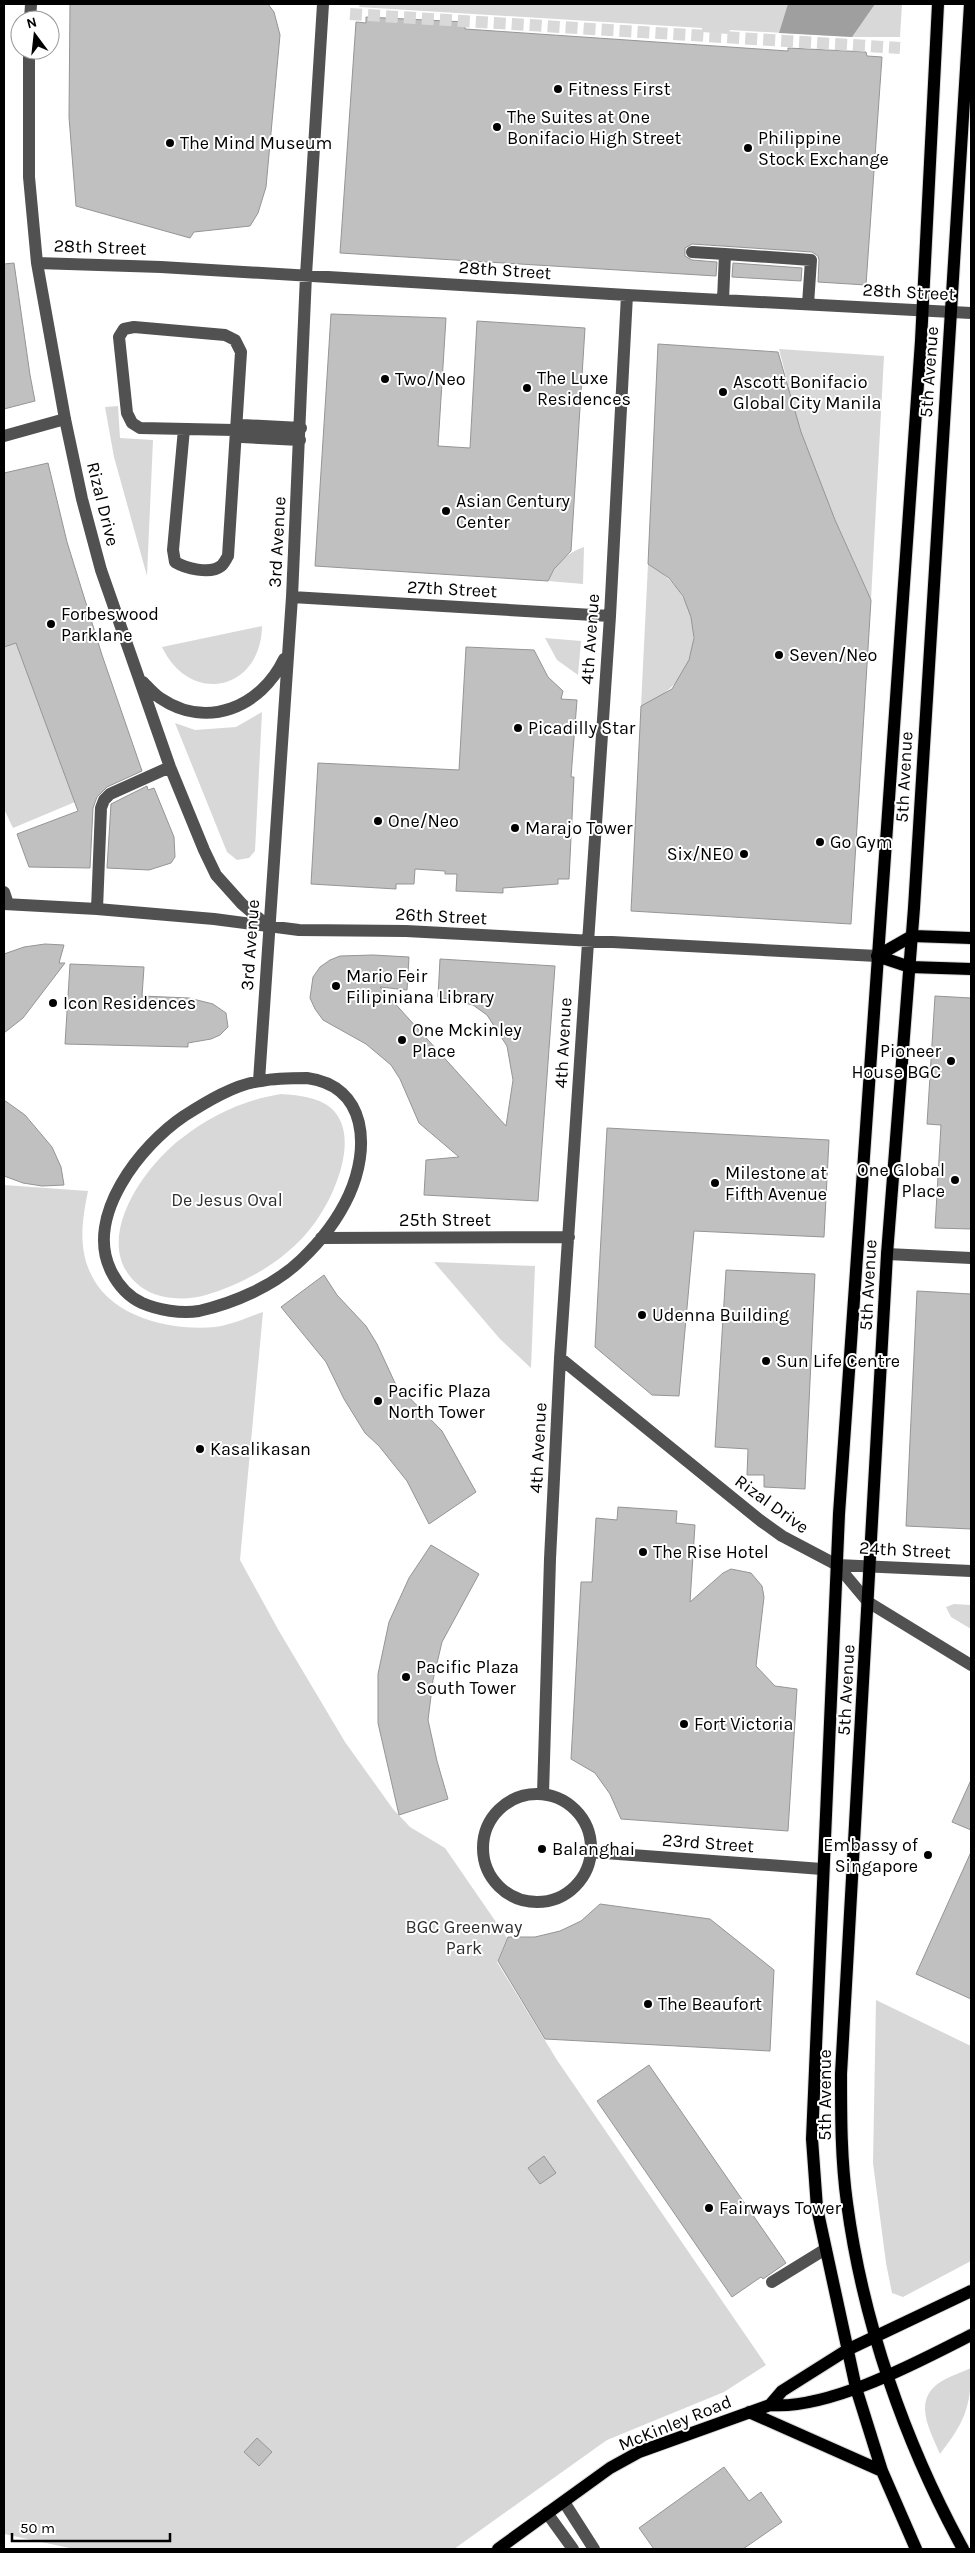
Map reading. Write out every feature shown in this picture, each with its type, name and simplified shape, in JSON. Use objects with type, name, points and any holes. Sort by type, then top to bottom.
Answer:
[{"type":"main road","name":"5th Avenue","points":[[916,2549],[882,2471],[856,2388],[824,2250],[817,2208],[812,2138],[822,1869],[837,1565],[877,956],[901,645],[922,310],[938,4]]},
{"type":"main road","name":"5th Avenue","points":[[963,2549],[919,2461],[876,2336],[856,2256],[847,2203],[841,2124],[841,2074],[887,1254],[912,936],[970,4]]},
{"type":"main road","points":[[877,956],[912,936],[971,938]]},
{"type":"main road","name":"26th Street","points":[[877,956],[910,966],[971,969]]},
{"type":"main road","name":"McKinley Road","points":[[498,2549],[610,2468],[639,2452],[770,2404],[782,2391],[847,2350],[971,2290]]},
{"type":"main road","name":"McKinley Road","points":[[770,2404],[788,2406],[856,2388],[888,2375],[971,2335]]},
{"type":"main road","points":[[749,2412],[882,2471]]},
{"type":"street","name":"3rd Avenue","points":[[259,1081],[292,597],[306,275],[324,4]]},
{"type":"street","name":"Rizal Drive","points":[[29,60],[29,177],[37,262],[65,419],[82,499],[101,570],[170,767],[204,850],[216,875],[242,904],[269,927]]},
{"type":"street","points":[[692,252],[811,260],[808,304]]},
{"type":"street","points":[[723,300],[725,254]]},
{"type":"street","name":"28th Street","points":[[37,262],[306,275],[627,295],[971,313]]},
{"type":"street","name":"4th Avenue","points":[[543,1794],[550,1559],[560,1358],[570,1237],[610,616],[627,295]]},
{"type":"street","points":[[184,429],[173,550],[175,562],[184,567],[210,570],[221,566],[228,556],[234,430],[241,352],[235,340],[225,335],[134,327],[124,329],[119,337],[127,413],[132,424],[140,428],[234,430],[242,437],[300,434]]},
{"type":"street","points":[[4,436],[65,419]]},
{"type":"street","name":"27th Street","points":[[292,597],[610,616]]},
{"type":"street","points":[[141,681],[160,698],[183,709],[209,712],[235,708],[258,696],[275,677],[287,653]]},
{"type":"street","points":[[97,909],[101,808],[104,800],[110,794],[170,767]]},
{"type":"street","points":[[4,892],[6,904]]},
{"type":"street","name":"26th Street","points":[[6,904],[97,909],[214,919],[269,927],[877,956]]},
{"type":"street","points":[[307,1078],[324,1080],[340,1089],[352,1102],[359,1121],[361,1147],[357,1172],[349,1195],[338,1215],[321,1238],[300,1261],[275,1278],[224,1305],[194,1312],[167,1310],[132,1298],[117,1282],[108,1266],[104,1246],[106,1225],[112,1202],[125,1177],[141,1155],[163,1133],[183,1117],[213,1100],[259,1081],[307,1078]]},
{"type":"street","name":"25th Street","points":[[321,1238],[570,1237]]},
{"type":"street","points":[[887,1254],[971,1258]]},
{"type":"street","name":"Rizal Drive","points":[[560,1358],[761,1521],[782,1536],[837,1565],[868,1602],[971,1665]]},
{"type":"street","name":"24th Street","points":[[837,1565],[971,1571]]},
{"type":"street","points":[[543,1794],[559,1798],[573,1807],[584,1820],[590,1836],[591,1852],[587,1870],[577,1885],[562,1896],[544,1901],[526,1901],[509,1894],[496,1882],[486,1867],[483,1849],[486,1831],[495,1815],[508,1803],[525,1796],[543,1794]]},
{"type":"street","name":"23rd Street","points":[[591,1852],[822,1869]]},
{"type":"street","points":[[772,2282],[824,2250]]},
{"type":"street","points":[[564,2502],[594,2549]]},
{"type":"street","points":[[547,2514],[573,2549]]},
{"type":"green space","points":[[360,4],[902,4],[900,37],[852,37],[730,30],[728,34],[702,32],[702,28],[359,7]]},
{"type":"green space","points":[[779,349],[884,356],[871,600],[835,520],[800,432]]},
{"type":"green space","points":[[118,406],[120,438],[153,440],[147,576],[114,457],[105,407]]},
{"type":"green space","points":[[584,547],[583,584],[548,581],[554,569],[562,560],[572,552]]},
{"type":"green space","points":[[648,564],[668,579],[683,597],[691,617],[693,638],[689,659],[680,678],[663,694],[641,706]]},
{"type":"green space","points":[[262,626],[259,648],[250,665],[237,677],[222,683],[206,683],[189,678],[174,666],[162,647]]},
{"type":"green space","points":[[545,638],[581,641],[578,675],[557,660]]},
{"type":"green space","points":[[16,643],[75,802],[13,828],[4,809],[4,647]]},
{"type":"green space","points":[[262,712],[255,851],[249,858],[237,860],[227,852],[175,723],[195,730],[236,727]]},
{"type":"green space","name":"De Jesus Oval","points":[[281,1094],[320,1101],[331,1108],[340,1120],[344,1135],[341,1169],[335,1187],[319,1217],[300,1240],[277,1261],[263,1270],[220,1290],[198,1297],[181,1299],[156,1295],[141,1287],[126,1270],[119,1250],[120,1229],[127,1208],[138,1187],[167,1151],[205,1122],[241,1104]]},
{"type":"green space","name":"BGC Greenway Park","points":[[4,1185],[88,1191],[82,1230],[89,1270],[98,1286],[110,1299],[125,1310],[142,1318],[160,1323],[197,1328],[221,1326],[263,1312],[240,1560],[279,1631],[345,1742],[393,1809],[410,1827],[445,1848],[507,1938],[497,1962],[557,2060],[766,2365],[724,2392],[607,2440],[454,2549],[74,2549],[4,2534]]},
{"type":"green space","points":[[434,1262],[535,1266],[531,1368],[500,1339]]},
{"type":"green space","points":[[954,1604],[971,1605],[971,1629],[951,1617],[946,1607]]},
{"type":"green space","points":[[876,2000],[971,2046],[971,2261],[903,2297],[892,2293],[886,2263],[873,2163]]},
{"type":"green space","points":[[971,2368],[968,2405],[955,2433],[940,2454],[925,2412],[928,2395],[941,2382]]},
{"type":"shaded area","points":[[788,4],[875,4],[852,37],[779,33]]},
{"type":"building","name":"The Mind Museum","points":[[70,4],[268,4],[274,12],[280,35],[266,187],[258,213],[250,226],[194,232],[190,238],[76,206],[69,117]]},
{"type":"building","points":[[366,17],[465,22],[465,29],[788,51],[788,48],[866,52],[867,56],[882,57],[866,285],[818,282],[819,260],[818,256],[812,252],[692,244],[685,248],[685,256],[692,260],[717,262],[716,276],[340,253],[356,22],[366,23]]},
{"type":"building","points":[[14,263],[35,401],[4,409],[4,264]]},
{"type":"building","points":[[733,263],[802,268],[801,281],[732,277]]},
{"type":"building","points":[[331,314],[446,318],[438,446],[470,448],[477,321],[585,328],[571,551],[554,569],[548,581],[315,566]]},
{"type":"building","points":[[658,344],[778,352],[801,432],[835,520],[871,600],[851,924],[631,911],[641,706],[672,689],[689,660],[694,638],[691,617],[683,596],[669,578],[648,564]]},
{"type":"building","name":"Forbeswood Parklane","points":[[48,463],[67,542],[102,655],[142,771],[107,787],[97,797],[93,808],[90,868],[29,867],[17,834],[78,811],[16,643],[4,647],[4,473]]},
{"type":"building","points":[[466,647],[534,650],[548,677],[563,691],[561,699],[577,700],[571,777],[574,777],[569,879],[558,879],[558,884],[503,888],[503,893],[456,891],[457,874],[445,874],[445,871],[415,869],[414,884],[396,884],[396,889],[311,884],[318,763],[459,770]]},
{"type":"building","points":[[147,786],[148,790],[154,788],[174,837],[175,857],[171,863],[149,870],[107,868],[111,804]]},
{"type":"building","points":[[45,944],[64,945],[59,963],[65,963],[23,1018],[4,1033],[4,954],[24,947]]},
{"type":"building","points":[[340,956],[409,957],[407,990],[380,987],[506,1126],[513,1080],[507,1046],[487,1015],[473,1005],[438,997],[440,959],[555,966],[538,1201],[424,1195],[426,1160],[459,1157],[419,1123],[400,1079],[391,1065],[366,1044],[323,1020],[310,998],[313,977],[320,967],[330,960]]},
{"type":"building","points":[[70,964],[144,967],[142,996],[189,998],[213,1004],[226,1013],[228,1027],[220,1035],[211,1039],[188,1043],[188,1047],[65,1044]]},
{"type":"building","name":"Pioneer House BGC","points":[[935,996],[971,998],[971,1229],[935,1228],[941,1125],[927,1124]]},
{"type":"building","points":[[4,1100],[25,1115],[52,1147],[61,1167],[64,1185],[42,1186],[23,1183],[4,1176]]},
{"type":"building","name":"Milestone at Fifth Avenue","points":[[607,1128],[829,1140],[824,1237],[694,1231],[679,1396],[652,1395],[595,1347]]},
{"type":"building","name":"Sun Life Centre","points":[[726,1270],[815,1274],[805,1489],[764,1487],[764,1475],[747,1475],[748,1449],[715,1447]]},
{"type":"building","name":"Pacific Plaza North Tower","points":[[324,1275],[337,1295],[366,1326],[377,1344],[395,1383],[442,1431],[476,1492],[429,1524],[407,1481],[379,1446],[365,1433],[344,1399],[326,1362],[281,1307]]},
{"type":"building","points":[[917,1291],[971,1294],[971,1529],[906,1526]]},
{"type":"building","name":"Fort Victoria","points":[[618,1507],[677,1511],[676,1523],[695,1525],[690,1602],[723,1573],[731,1569],[751,1573],[762,1586],[764,1597],[756,1666],[775,1686],[797,1689],[788,1831],[621,1819],[610,1794],[595,1773],[571,1759],[581,1582],[592,1582],[596,1518],[617,1520]]},
{"type":"building","name":"Pacific Plaza South Tower","points":[[431,1545],[479,1574],[442,1642],[433,1680],[428,1720],[448,1799],[399,1815],[378,1723],[378,1674],[389,1622],[409,1578]]},
{"type":"building","points":[[971,1780],[971,1830],[952,1822]]},
{"type":"building","points":[[971,1852],[971,1999],[916,1974]]},
{"type":"building","name":"The Beaufort","points":[[600,1904],[710,1919],[774,1970],[770,2051],[545,2039],[498,1961],[508,1937],[535,1937],[560,1931],[581,1921]]},
{"type":"building","name":"Fairways Tower","points":[[649,2065],[786,2263],[732,2297],[597,2101]]},
{"type":"building","points":[[544,2156],[556,2173],[540,2184],[528,2168]]},
{"type":"building","points":[[257,2438],[272,2452],[259,2466],[244,2452]]},
{"type":"building","points":[[724,2467],[749,2501],[761,2492],[782,2522],[743,2549],[654,2549],[639,2528]]},
{"type":"tunnel","points":[[350,14],[900,48]]},
{"type":"place","name":"Fitness First","points":[[558,89]]},
{"type":"place","name":"The Suites at One Bonifacio High Street","points":[[497,127]]},
{"type":"place","name":"The Mind Museum","points":[[170,143]]},
{"type":"place","name":"Philippine Stock Exchange","points":[[748,148]]},
{"type":"place","name":"Two/Neo","points":[[385,379]]},
{"type":"place","name":"The Luxe Residences","points":[[527,388]]},
{"type":"place","name":"Ascott Bonifacio Global City Manila","points":[[723,392]]},
{"type":"place","name":"Asian Century Center","points":[[446,511]]},
{"type":"place","name":"Forbeswood Parklane","points":[[51,624]]},
{"type":"place","name":"Seven/Neo","points":[[779,655]]},
{"type":"place","name":"Picadilly Star","points":[[518,728]]},
{"type":"place","name":"One/Neo","points":[[378,821]]},
{"type":"place","name":"Marajo Tower","points":[[515,828]]},
{"type":"place","name":"Go Gym","points":[[820,842]]},
{"type":"place","name":"Six/NEO","points":[[744,854]]},
{"type":"place","name":"Mario Feir Filipiniana Library","points":[[336,986]]},
{"type":"place","name":"Icon Residences","points":[[53,1003]]},
{"type":"place","name":"One Mckinley Place","points":[[402,1040]]},
{"type":"place","name":"Pioneer House BGC","points":[[951,1061]]},
{"type":"place","name":"One Global Place","points":[[955,1180]]},
{"type":"place","name":"Milestone at Fifth Avenue","points":[[715,1183]]},
{"type":"place","name":"Udenna Building","points":[[642,1315]]},
{"type":"place","name":"Sun Life Centre","points":[[766,1361]]},
{"type":"place","name":"Pacific Plaza North Tower","points":[[378,1401]]},
{"type":"place","name":"Kasalikasan","points":[[200,1449]]},
{"type":"place","name":"The Rise Hotel","points":[[643,1552]]},
{"type":"place","name":"Pacific Plaza South Tower","points":[[406,1677]]},
{"type":"place","name":"Fort Victoria","points":[[684,1724]]},
{"type":"place","name":"Balanghai","points":[[542,1849]]},
{"type":"place","name":"Embassy of Singapore","points":[[928,1855]]},
{"type":"place","name":"The Beaufort","points":[[648,2004]]},
{"type":"place","name":"Fairways Tower","points":[[709,2208]]}]
